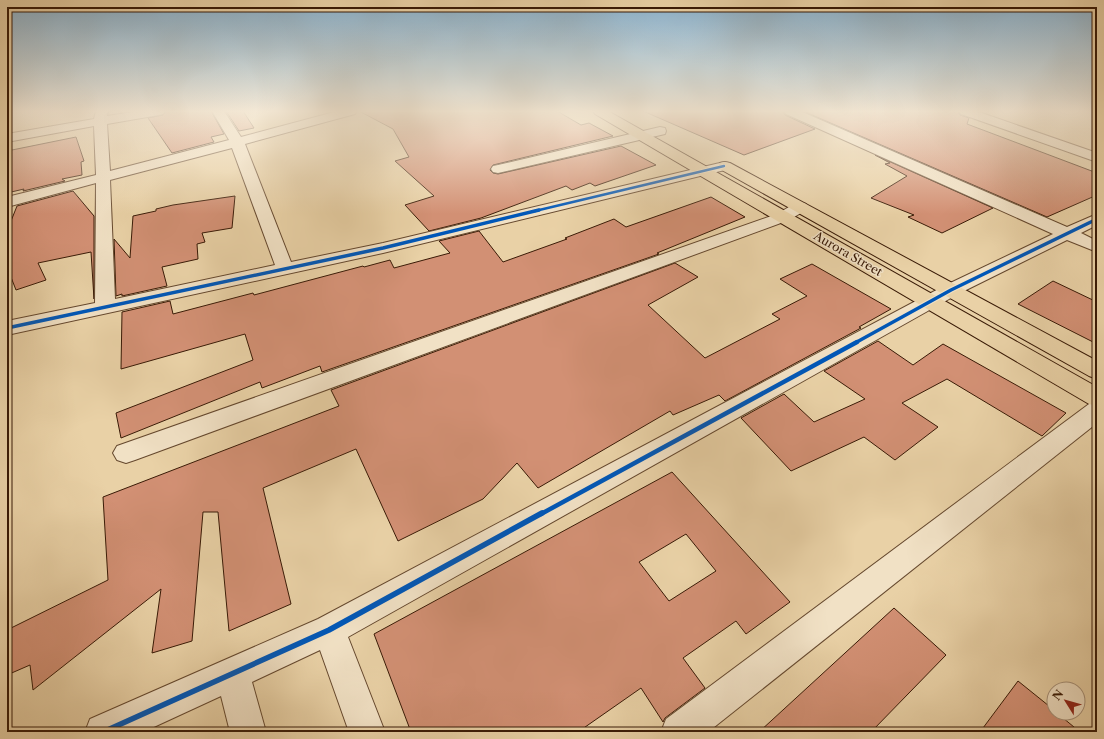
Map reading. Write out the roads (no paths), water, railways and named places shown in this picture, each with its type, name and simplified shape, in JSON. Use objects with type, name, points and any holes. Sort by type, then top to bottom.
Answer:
[{"type":"main road","name":"Aurora Street","points":[[659,145],[703,171],[791,212],[941,296],[1097,371]]},
{"type":"main road","name":"Aurora Street","points":[[688,145],[724,166],[791,212]]},
{"type":"main road","name":"Aurora Street","points":[[941,296],[1097,398]]},
{"type":"street","points":[[102,145],[105,307]]},
{"type":"street","points":[[7,202],[224,145]]},
{"type":"street","points":[[238,145],[285,269]]},
{"type":"street","points":[[498,168],[599,145]]},
{"type":"street","points":[[868,145],[1097,247]]},
{"type":"street","points":[[1062,145],[1097,158]]},
{"type":"street","points":[[7,328],[383,248],[724,166]]},
{"type":"street","points":[[126,453],[791,212]]},
{"type":"street","points":[[103,732],[329,630],[941,296],[1097,219]]},
{"type":"street","points":[[679,732],[1097,410]]},
{"type":"street","points":[[329,630],[368,732]]},
{"type":"street","points":[[233,674],[248,732]]}]
